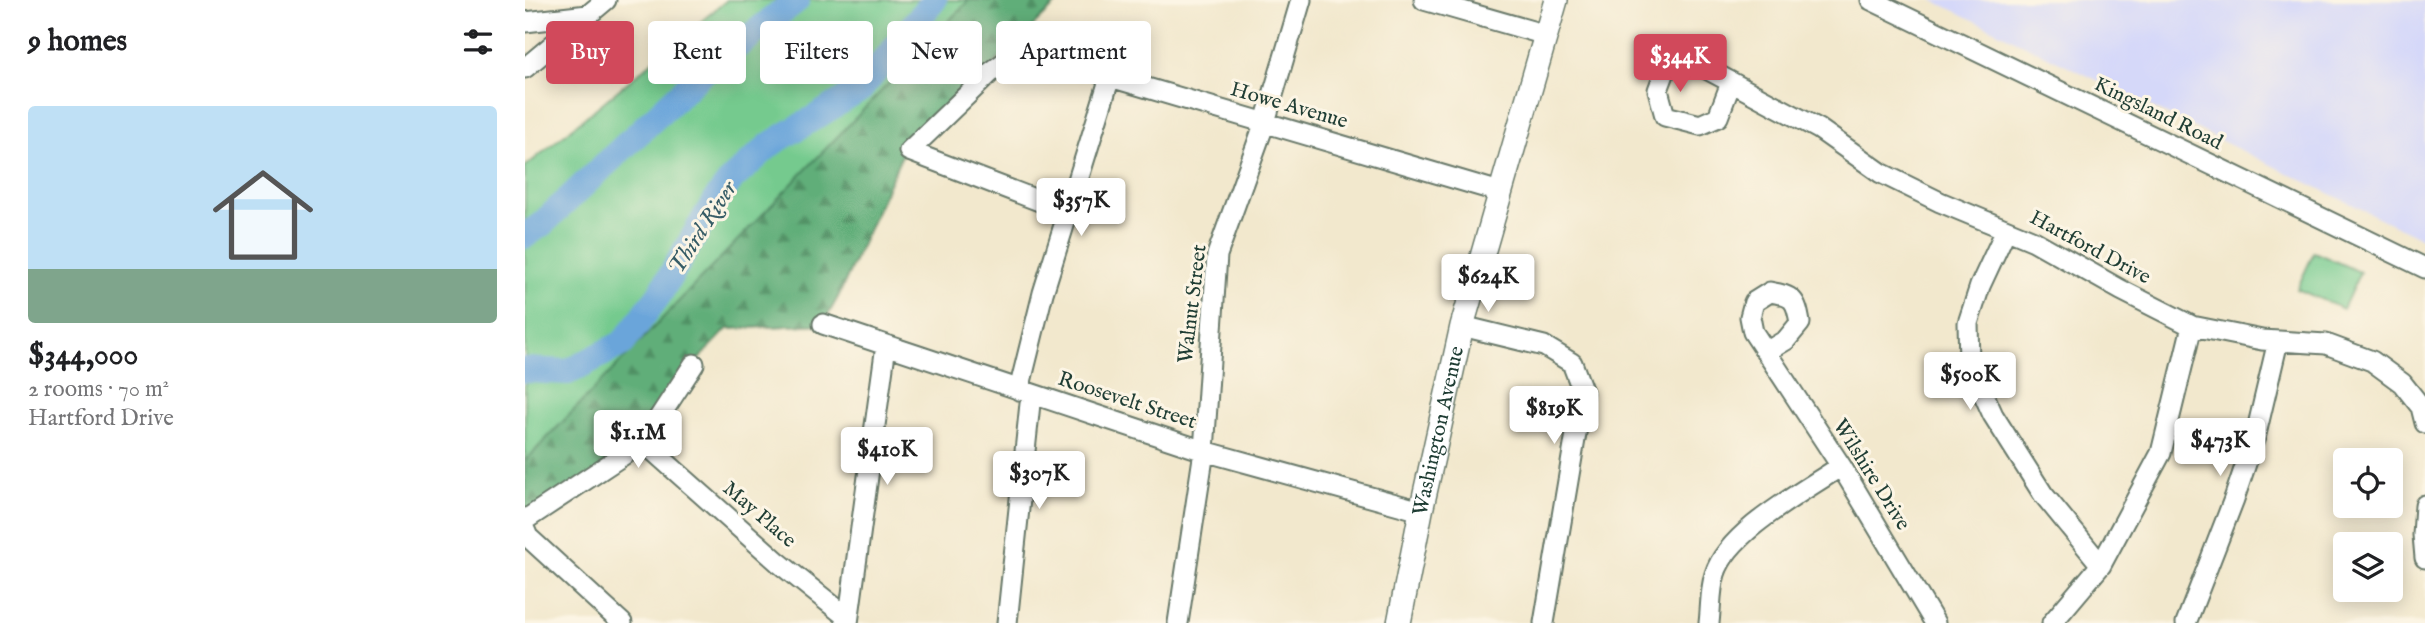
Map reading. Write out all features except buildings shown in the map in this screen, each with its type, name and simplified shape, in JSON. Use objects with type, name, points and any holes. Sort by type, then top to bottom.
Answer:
[{"type":"main road","name":"Washington Avenue","points":[[1399,623],[1462,326],[1556,0]]},
{"type":"street","points":[[525,68],[606,0]]},
{"type":"street","name":"Walnut Street","points":[[1178,623],[1204,451],[1217,255],[1265,122],[1301,0]]},
{"type":"street","points":[[1424,0],[1546,35]]},
{"type":"street","name":"Kingsland Road","points":[[1871,0],[2425,268]]},
{"type":"street","points":[[525,22],[589,14]]},
{"type":"street","name":"Howe Avenue","points":[[996,68],[909,150],[1068,212]]},
{"type":"street","name":"Hartford Drive","points":[[1731,83],[1819,130],[1881,173],[1940,202],[2034,242],[2192,326],[2278,341],[2326,344],[2372,361],[2402,383],[2421,407],[2425,423]]},
{"type":"street","points":[[1007,623],[1025,392],[1043,293],[1108,84]]},
{"type":"street","name":"Howe Avenue","points":[[1134,84],[1500,192]]},
{"type":"street","points":[[2005,230],[1980,286],[1968,323],[1969,362],[1993,415],[2043,494],[2101,565]]},
{"type":"street","name":"Roosevelt Street","points":[[823,324],[1204,451],[1421,511]]},
{"type":"street","points":[[1462,326],[1544,346],[1572,363],[1583,392],[1544,623]]},
{"type":"street","points":[[2052,623],[2101,565],[2161,453],[2192,326]]},
{"type":"street","points":[[2186,623],[2256,434],[2278,341]]},
{"type":"street","points":[[848,620],[886,345]]},
{"type":"street","name":"Wilshire Drive","points":[[1766,352],[1841,466],[1935,623]]},
{"type":"street","points":[[525,520],[643,442],[694,363]]},
{"type":"street","name":"May Place","points":[[643,442],[848,620]]},
{"type":"street","points":[[1709,623],[1715,575],[1725,552],[1745,531],[1841,466]]},
{"type":"street","points":[[2425,505],[2425,558]]},
{"type":"street","points":[[525,530],[528,537],[622,623]]},
{"type":"shaded area","points":[[1932,0],[2425,0],[2425,240],[1949,8]]},
{"type":"green space","points":[[727,0],[1060,0],[1038,21],[996,21],[996,62],[982,75],[982,21],[887,21],[887,84],[973,84],[904,150],[838,297],[823,324],[727,329],[694,364],[525,519],[525,167],[625,84],[634,84],[634,77],[648,65],[648,84],[746,84],[746,21],[702,21]]},
{"type":"green space","points":[[969,0],[1060,0],[1038,21],[996,21],[996,62],[982,75],[982,21],[949,21]]},
{"type":"green space","points":[[888,84],[973,84],[904,150],[838,297],[823,324],[727,329],[694,364],[643,441],[525,519],[525,461]]},
{"type":"green space","points":[[2314,252],[2360,272],[2343,309],[2297,289]]},
{"type":"waterway","name":"Third River","points":[[525,236],[542,224],[701,74],[797,0]]},
{"type":"waterway","name":"Third River","points":[[525,370],[568,372],[623,343],[659,295],[714,202],[732,179],[771,144],[860,90],[934,0]]}]
